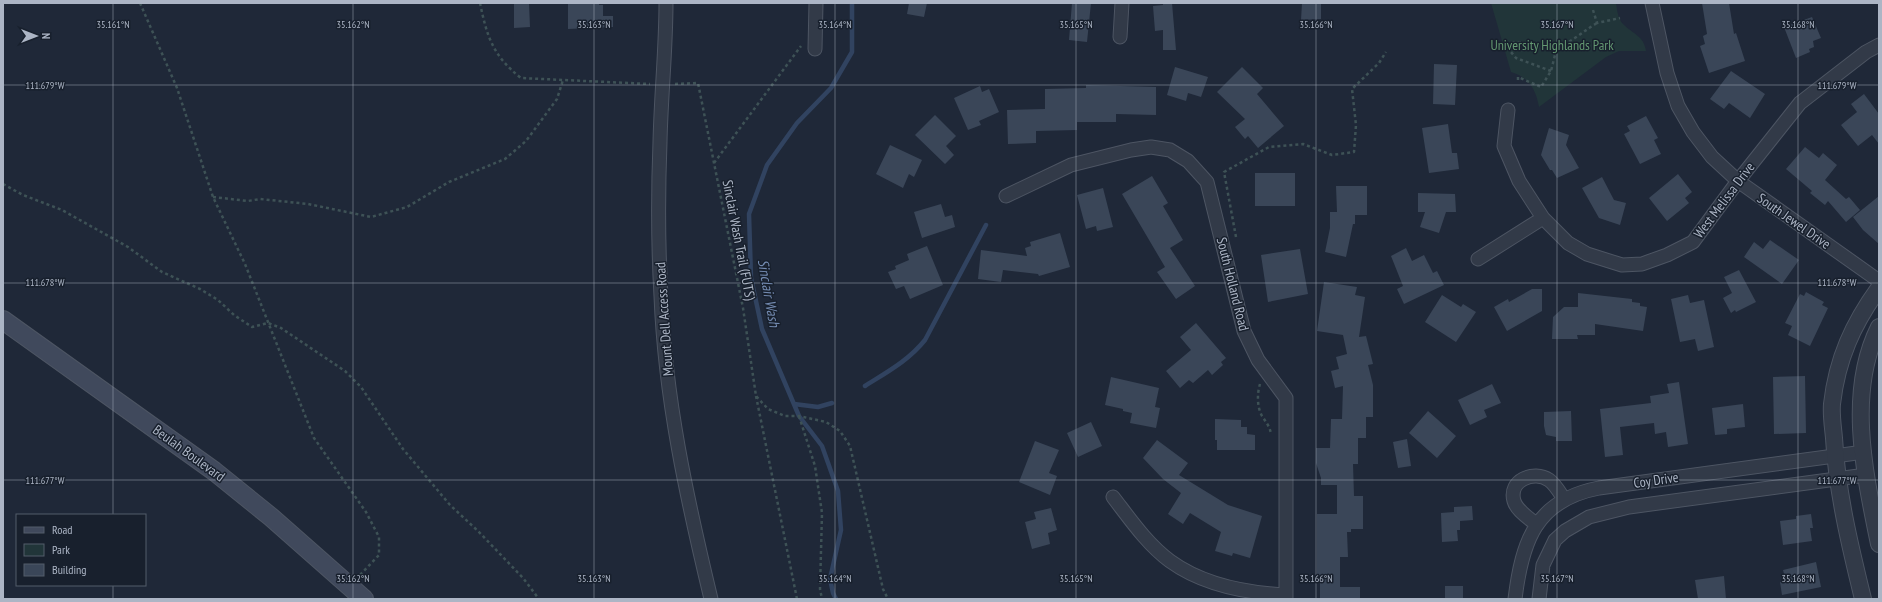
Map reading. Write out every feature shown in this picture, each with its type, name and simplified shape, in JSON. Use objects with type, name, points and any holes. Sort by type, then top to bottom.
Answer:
[{"type":"main road","name":"Beulah Boulevard","points":[[3,320],[214,471],[271,517],[350,585],[364,599]]},
{"type":"street","name":"Mount Dell Access Road","points":[[666,3],[666,35],[660,142],[659,255],[661,297],[670,404],[690,512],[711,599]]},
{"type":"street","points":[[815,49],[816,3]]},
{"type":"street","points":[[1120,38],[1122,3]]},
{"type":"street","name":"South Jewel Drive","points":[[1652,5],[1667,73],[1678,106],[1693,132],[1712,157],[1738,181],[1879,281]]},
{"type":"street","name":"West Melissa Drive","points":[[1508,110],[1504,146],[1519,181],[1543,218],[1568,243],[1587,254],[1622,265],[1642,264],[1667,255],[1693,242],[1738,181],[1800,104],[1866,52],[1879,45]]},
{"type":"street","name":"South Holland Road","points":[[1006,196],[1071,165],[1131,150],[1151,147],[1170,150],[1188,161],[1207,182],[1244,331],[1258,360],[1286,398],[1286,597]]},
{"type":"street","points":[[1478,259],[1543,218]]},
{"type":"street","points":[[1863,599],[1848,536],[1835,455],[1832,406],[1845,346],[1860,314],[1879,288]]},
{"type":"street","points":[[1879,327],[1870,351],[1865,371],[1862,415],[1866,476],[1879,544]]},
{"type":"street","name":"Coy Drive","points":[[1515,599],[1522,556],[1537,525],[1547,512],[1564,499],[1582,491],[1864,452]]},
{"type":"street","points":[[1537,525],[1520,511],[1514,500],[1514,490],[1519,481],[1530,476],[1538,475],[1549,480],[1564,499]]},
{"type":"street","name":"Coy Drive","points":[[1539,599],[1543,565],[1555,540],[1565,531],[1589,517],[1629,506],[1839,478],[1866,476]]},
{"type":"street","points":[[1113,497],[1139,531],[1170,561],[1200,577],[1239,590],[1286,597]]},
{"type":"path","points":[[140,3],[177,88],[213,197],[245,264],[314,438],[366,512],[379,537],[379,555],[350,585]]},
{"type":"path","name":"Sinclair Wash Trail (FUTS)","points":[[480,3],[484,23],[494,50],[508,68],[521,78],[662,85],[698,83],[743,308],[756,396],[797,599]]},
{"type":"path","points":[[1593,10],[1597,23]]},
{"type":"path","points":[[1551,72],[1516,58],[1511,52],[1512,43],[1519,41],[1537,49],[1557,47],[1572,41],[1597,23],[1620,18]]},
{"type":"path","points":[[714,163],[786,68],[816,24]]},
{"type":"path","points":[[1518,80],[1518,77],[1541,87],[1551,72],[1557,47]]},
{"type":"path","points":[[1236,238],[1224,172],[1269,147],[1303,144],[1332,155],[1354,152],[1356,125],[1352,89],[1379,63],[1386,52]]},
{"type":"path","points":[[213,197],[248,201],[260,199],[308,204],[371,217],[407,207],[449,182],[505,159],[526,141],[557,99],[563,80]]},
{"type":"path","points":[[3,184],[23,195],[62,210],[122,243],[162,272],[200,289],[218,300],[234,315],[252,327],[268,323],[281,328],[345,371],[361,387],[403,449],[445,499],[523,578],[540,599]]},
{"type":"path","points":[[1261,380],[1257,395],[1261,414],[1270,429],[1273,441]]},
{"type":"path","points":[[756,396],[768,409],[785,416],[799,416],[826,422],[840,431],[850,446],[883,589],[888,599]]},
{"type":"path","points":[[799,416],[815,466],[822,513],[820,589],[822,599]]},
{"type":"green space","name":"University Highlands Park","points":[[1491,3],[1616,3],[1621,22],[1638,36],[1643,42],[1646,51],[1619,51],[1606,57],[1539,107],[1536,95],[1531,85],[1523,77],[1511,72]]},
{"type":"building","points":[[514,3],[529,3],[530,27],[514,28]]},
{"type":"building","points":[[568,3],[599,3],[599,5],[603,5],[603,16],[613,16],[613,27],[568,29]]},
{"type":"building","points":[[909,3],[927,3],[924,17],[907,14]]},
{"type":"building","points":[[1072,3],[1091,3],[1087,42],[1069,40]]},
{"type":"building","points":[[1163,3],[1172,3],[1176,50],[1163,50],[1163,30],[1155,31],[1153,6],[1163,5]]},
{"type":"building","points":[[1302,3],[1321,3],[1321,19],[1301,20]]},
{"type":"building","points":[[1702,3],[1729,3],[1734,34],[1736,33],[1745,61],[1709,73],[1700,46],[1705,44],[1703,36],[1707,34]]},
{"type":"building","points":[[1812,17],[1821,38],[1813,41],[1814,47],[1809,49],[1810,52],[1796,58],[1784,27]]},
{"type":"building","points":[[1434,64],[1457,65],[1455,105],[1433,104]]},
{"type":"building","points":[[1175,67],[1208,77],[1201,97],[1188,93],[1186,101],[1167,95]]},
{"type":"building","points":[[1242,67],[1263,88],[1257,94],[1284,126],[1258,148],[1248,136],[1245,139],[1235,127],[1245,119],[1217,92]]},
{"type":"building","points":[[1731,71],[1765,94],[1750,118],[1729,103],[1724,109],[1710,99]]},
{"type":"building","points":[[1086,85],[1156,87],[1156,115],[1116,114],[1116,122],[1077,122],[1077,130],[1036,131],[1036,143],[1008,144],[1007,110],[1045,109],[1045,89],[1086,88]]},
{"type":"building","points":[[980,86],[982,92],[989,89],[999,112],[979,121],[981,125],[968,130],[954,98]]},
{"type":"building","points":[[1864,94],[1879,114],[1879,144],[1872,135],[1858,146],[1841,125],[1857,112],[1851,104]]},
{"type":"building","points":[[935,115],[956,136],[946,146],[954,155],[945,164],[915,135]]},
{"type":"building","points":[[1646,116],[1658,138],[1654,140],[1661,154],[1640,164],[1624,134],[1630,131],[1627,126]]},
{"type":"building","points":[[1448,124],[1452,153],[1457,153],[1459,169],[1429,173],[1422,128]]},
{"type":"building","points":[[1549,128],[1569,135],[1566,145],[1579,168],[1557,178],[1541,155]]},
{"type":"building","points":[[890,145],[922,160],[914,177],[909,174],[903,188],[876,174]]},
{"type":"building","points":[[1805,147],[1819,158],[1823,153],[1837,165],[1825,180],[1846,199],[1849,197],[1860,210],[1846,222],[1828,201],[1825,205],[1810,193],[1812,191],[1786,169]]},
{"type":"building","points":[[1255,173],[1295,173],[1295,206],[1255,206]]},
{"type":"building","points":[[1678,174],[1692,192],[1685,198],[1689,203],[1667,221],[1649,198]]},
{"type":"building","points":[[1152,176],[1168,203],[1163,206],[1183,240],[1170,248],[1195,286],[1176,299],[1157,272],[1165,267],[1122,194]]},
{"type":"building","points":[[1602,177],[1614,200],[1626,203],[1620,225],[1599,218],[1582,188]]},
{"type":"building","points":[[1336,186],[1367,186],[1367,215],[1355,215],[1355,224],[1353,224],[1346,257],[1325,252],[1330,228],[1330,212],[1337,212]]},
{"type":"building","points":[[1103,188],[1113,227],[1097,231],[1096,226],[1086,229],[1077,195]]},
{"type":"building","points":[[1418,193],[1455,194],[1456,212],[1446,212],[1439,233],[1420,227],[1425,212],[1418,212]]},
{"type":"building","points":[[1879,196],[1879,244],[1863,230],[1853,217]]},
{"type":"building","points":[[941,204],[945,217],[952,215],[955,227],[922,238],[914,212]]},
{"type":"building","points":[[1060,233],[1070,267],[1039,276],[1038,274],[1003,270],[1001,282],[978,279],[981,250],[1027,256],[1025,248],[1031,246],[1030,242]]},
{"type":"building","points":[[1770,240],[1799,260],[1782,284],[1744,257],[1754,242],[1763,249]]},
{"type":"building","points":[[927,246],[943,285],[910,299],[904,286],[896,289],[888,272],[896,269],[895,266],[909,260],[907,254]]},
{"type":"building","points":[[1406,248],[1412,261],[1424,255],[1433,273],[1437,271],[1444,285],[1404,304],[1397,289],[1403,286],[1391,256]]},
{"type":"building","points":[[1300,249],[1308,294],[1268,302],[1261,255]]},
{"type":"building","points":[[1739,270],[1756,302],[1731,313],[1723,298],[1732,293],[1724,277]]},
{"type":"building","points":[[1324,282],[1357,287],[1355,295],[1365,297],[1359,337],[1366,336],[1373,364],[1368,365],[1373,385],[1373,417],[1366,417],[1366,438],[1358,438],[1358,464],[1353,464],[1354,496],[1363,496],[1363,529],[1351,529],[1351,532],[1347,532],[1348,557],[1340,557],[1340,587],[1360,587],[1360,599],[1320,599],[1320,577],[1317,576],[1317,514],[1337,514],[1337,485],[1321,485],[1321,478],[1316,463],[1316,448],[1330,448],[1331,419],[1342,419],[1343,386],[1335,388],[1331,371],[1339,369],[1336,357],[1347,354],[1343,335],[1317,331]]},
{"type":"building","points":[[1532,289],[1542,289],[1542,311],[1507,331],[1494,307],[1508,299],[1509,302]]},
{"type":"building","points":[[1806,292],[1824,302],[1822,305],[1828,308],[1810,346],[1788,335],[1792,326],[1785,323],[1800,294],[1804,296]]},
{"type":"building","points":[[1578,293],[1632,299],[1632,302],[1640,303],[1640,306],[1647,307],[1643,331],[1595,324],[1595,335],[1577,335],[1578,339],[1552,339],[1553,317],[1564,307],[1578,307]]},
{"type":"building","points":[[1442,295],[1461,307],[1463,304],[1476,312],[1456,342],[1425,322]]},
{"type":"building","points":[[1688,295],[1690,303],[1704,300],[1714,347],[1698,351],[1695,339],[1680,342],[1671,299]]},
{"type":"building","points":[[1196,323],[1226,358],[1221,362],[1223,365],[1212,375],[1208,370],[1193,383],[1189,380],[1180,388],[1166,371],[1191,350],[1180,337]]},
{"type":"building","points":[[1805,376],[1806,433],[1774,434],[1773,377]]},
{"type":"building","points":[[1111,377],[1159,388],[1155,407],[1160,408],[1156,428],[1130,423],[1132,413],[1123,411],[1123,409],[1105,405]]},
{"type":"building","points":[[1679,382],[1688,444],[1668,447],[1666,432],[1655,434],[1654,423],[1620,427],[1623,455],[1605,457],[1600,409],[1651,403],[1650,396],[1669,393],[1667,384]]},
{"type":"building","points":[[1492,384],[1501,403],[1484,410],[1487,417],[1470,425],[1458,400]]},
{"type":"building","points":[[1743,404],[1745,427],[1727,429],[1727,434],[1715,435],[1712,408]]},
{"type":"building","points":[[1428,411],[1456,436],[1437,458],[1409,433]]},
{"type":"building","points":[[1571,411],[1572,441],[1556,441],[1556,437],[1546,435],[1544,426],[1544,412]]},
{"type":"building","points":[[1215,419],[1241,420],[1241,427],[1247,427],[1247,434],[1255,435],[1255,450],[1217,450],[1217,440],[1215,440]]},
{"type":"building","points":[[1091,422],[1102,446],[1078,457],[1067,433]]},
{"type":"building","points":[[1407,439],[1411,466],[1398,468],[1393,442]]},
{"type":"building","points":[[1157,440],[1188,463],[1179,475],[1228,505],[1262,516],[1250,558],[1233,553],[1232,556],[1215,551],[1221,532],[1190,513],[1183,524],[1168,514],[1181,493],[1163,479],[1143,458]]},
{"type":"building","points":[[1035,441],[1059,450],[1049,473],[1057,476],[1050,495],[1019,482]]},
{"type":"building","points":[[1472,506],[1473,520],[1460,521],[1460,530],[1457,530],[1458,541],[1442,542],[1441,513],[1454,512],[1454,507]]},
{"type":"building","points":[[1051,508],[1057,530],[1048,533],[1050,544],[1032,549],[1025,522],[1036,519],[1034,512]]},
{"type":"building","points":[[1811,514],[1813,528],[1810,528],[1812,541],[1783,545],[1780,521],[1796,519],[1796,516]]},
{"type":"building","points":[[1816,562],[1821,587],[1782,595],[1780,582],[1786,581],[1783,570]]},
{"type":"building","points":[[1724,576],[1726,599],[1698,599],[1695,580]]},
{"type":"building","points":[[1445,586],[1463,586],[1463,599],[1445,599]]},
{"type":"waterway","name":"Sinclair Wash","points":[[836,599],[830,579],[841,530],[838,491],[822,446],[799,416],[762,329],[751,278],[749,214],[767,165],[797,123],[831,88],[852,52],[852,3]]},
{"type":"waterway","points":[[865,386],[912,354],[925,340],[986,225]]},
{"type":"waterway","points":[[794,404],[818,407],[832,403]]}]
